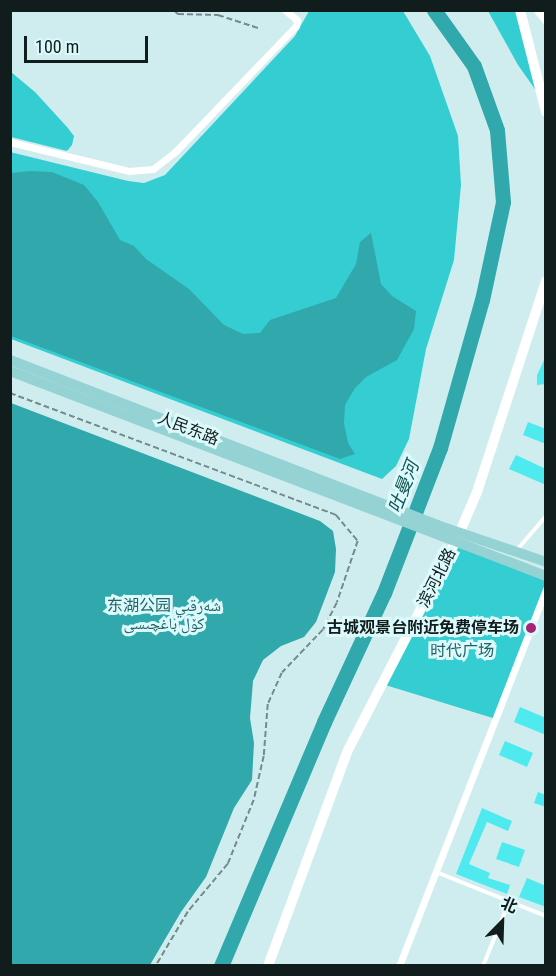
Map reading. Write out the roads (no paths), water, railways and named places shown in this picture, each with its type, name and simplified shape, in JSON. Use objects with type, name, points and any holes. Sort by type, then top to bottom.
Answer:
[{"type":"main road","points":[[519,10],[546,112]]},
{"type":"main road","name":"滨河北路","points":[[268,966],[348,750],[458,537],[477,492],[546,281]]},
{"type":"main road","name":"人民东路","points":[[10,360],[366,502]]},
{"type":"main road","name":"人民东路","points":[[10,371],[366,502]]},
{"type":"main road","points":[[366,502],[458,537],[546,576]]},
{"type":"main road","points":[[458,537],[546,562]]},
{"type":"street","points":[[10,142],[129,171],[153,169],[176,152],[296,26],[297,20],[285,10]]},
{"type":"street","points":[[538,10],[546,20]]},
{"type":"street","points":[[399,966],[546,590]]},
{"type":"lane","points":[[516,552],[546,516]]},
{"type":"lane","points":[[435,872],[546,916]]},
{"type":"lane","points":[[483,966],[509,902]]},
{"type":"waterway","name":"吐曼河","points":[[221,966],[324,722],[384,593],[440,448],[482,300],[503,202],[497,130],[474,66],[434,10]]},
{"type":"place","name":"古城观景台附近免费停车场","points":[[531,628]]},
{"type":"park label","name":"东湖公园 شەرقىي كۆل باغچىسى","points":[[164,615]]},
{"type":"park label","name":"时代广场","points":[[462,651]]}]
